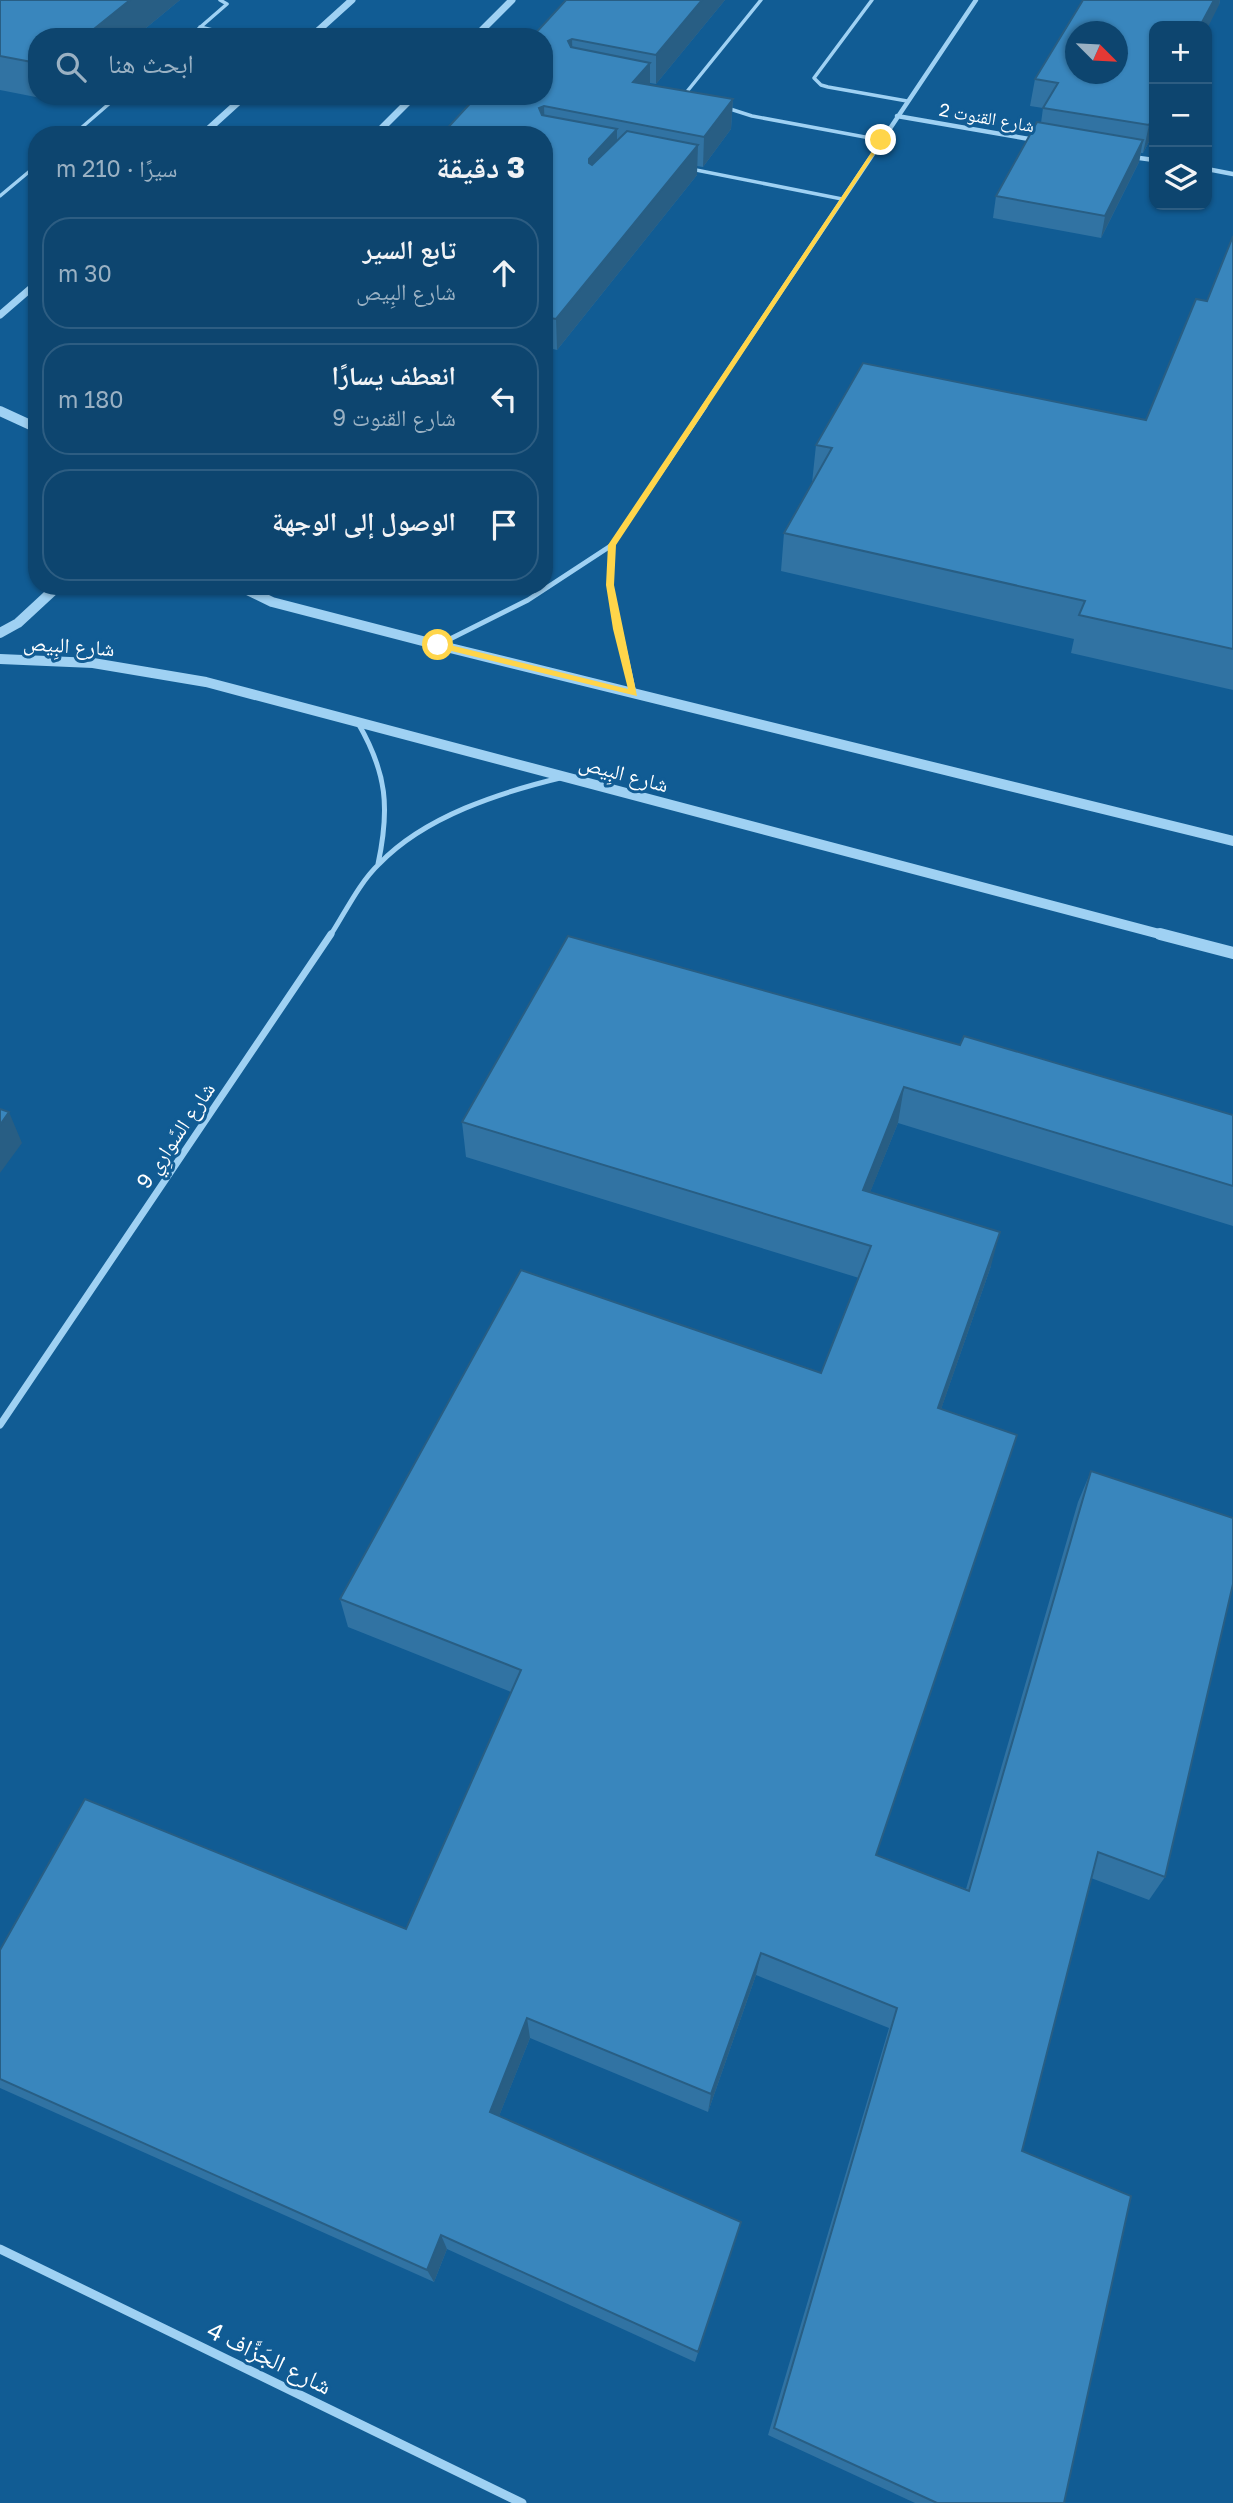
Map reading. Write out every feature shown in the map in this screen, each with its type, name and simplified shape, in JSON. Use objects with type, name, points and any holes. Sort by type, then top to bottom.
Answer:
[{"type":"street","points":[[321,28],[352,0]]},
{"type":"street","points":[[484,28],[512,0]]},
{"type":"street","points":[[553,587],[612,545],[976,0]]},
{"type":"street","points":[[212,126],[235,105]]},
{"type":"street","points":[[384,126],[405,105]]},
{"type":"street","name":"شارع القنوت 2","points":[[897,116],[1046,142]]},
{"type":"street","points":[[1127,156],[1149,159]]},
{"type":"street","points":[[1212,170],[1233,174]]},
{"type":"street","points":[[0,315],[28,291]]},
{"type":"street","points":[[0,411],[28,424]]},
{"type":"street","points":[[612,545],[610,585],[634,694]]},
{"type":"street","points":[[0,633],[18,623],[48,595]]},
{"type":"street","points":[[258,595],[272,602],[438,645],[1233,841]]},
{"type":"street","points":[[438,645],[539,595]]},
{"type":"street","name":"شارع البِيص","points":[[0,659],[93,663],[206,682],[1233,953]]},
{"type":"street","name":"شارع السَّوارِي 9","points":[[358,723],[373,748],[384,775],[387,814],[378,864]]},
{"type":"street","name":"شارع السَّوارِي 9","points":[[0,1425],[378,864],[408,839],[443,817],[480,800],[522,786],[564,777]]},
{"type":"street","name":"شارع الجَزَّاف 4","points":[[0,2249],[522,2503]]},
{"type":"lane","points":[[200,27],[228,4],[220,0]]},
{"type":"lane","points":[[697,97],[685,94],[761,0]]},
{"type":"lane","points":[[872,0],[814,78],[828,87],[907,101]]},
{"type":"lane","points":[[200,27],[204,28]]},
{"type":"lane","points":[[83,126],[108,105]]},
{"type":"lane","points":[[719,105],[752,116],[881,140]]},
{"type":"lane","points":[[690,169],[842,199]]},
{"type":"lane","points":[[0,196],[28,173]]},
{"type":"building","points":[[0,0],[130,0],[95,28],[28,28],[28,61],[0,56]]},
{"type":"building","points":[[566,0],[702,0],[656,55],[572,39],[568,41],[571,47],[650,63],[633,82],[733,99],[704,137],[544,106],[539,108],[542,115],[617,129],[589,159],[592,165],[627,131],[698,145],[556,319],[553,318],[553,126],[449,126],[469,105],[553,105],[553,28],[540,28]]},
{"type":"building","points":[[1083,0],[1214,0],[1203,21],[1149,21],[1149,125],[1043,108],[1058,83],[1035,79],[1065,30],[1065,84],[1128,84],[1128,21],[1070,21]]},
{"type":"building","points":[[1037,122],[1143,140],[1105,216],[996,196]]},
{"type":"building","points":[[1233,236],[1233,649],[1079,615],[1085,601],[784,533],[832,448],[816,445],[863,363],[1146,420],[1196,299],[1207,301]]},
{"type":"building","points":[[568,936],[960,1045],[964,1036],[1233,1115],[1233,1186],[904,1087],[863,1190],[1000,1232],[938,1408],[1017,1435],[876,1855],[969,1891],[1091,1471],[1233,1518],[1233,1584],[1165,1877],[1098,1852],[1022,2151],[1131,2196],[1064,2503],[937,2503],[774,2428],[897,2008],[761,1953],[711,2094],[527,2018],[490,2112],[741,2222],[698,2352],[441,2235],[427,2270],[0,2079],[0,1950],[85,1799],[406,1929],[521,1670],[340,1599],[521,1270],[821,1373],[871,1246],[462,1122]]},
{"type":"building","points":[[0,1109],[9,1112],[0,1125]]},
{"type":"route","points":[[438,645],[634,694],[610,585],[612,545],[881,140]]}]
